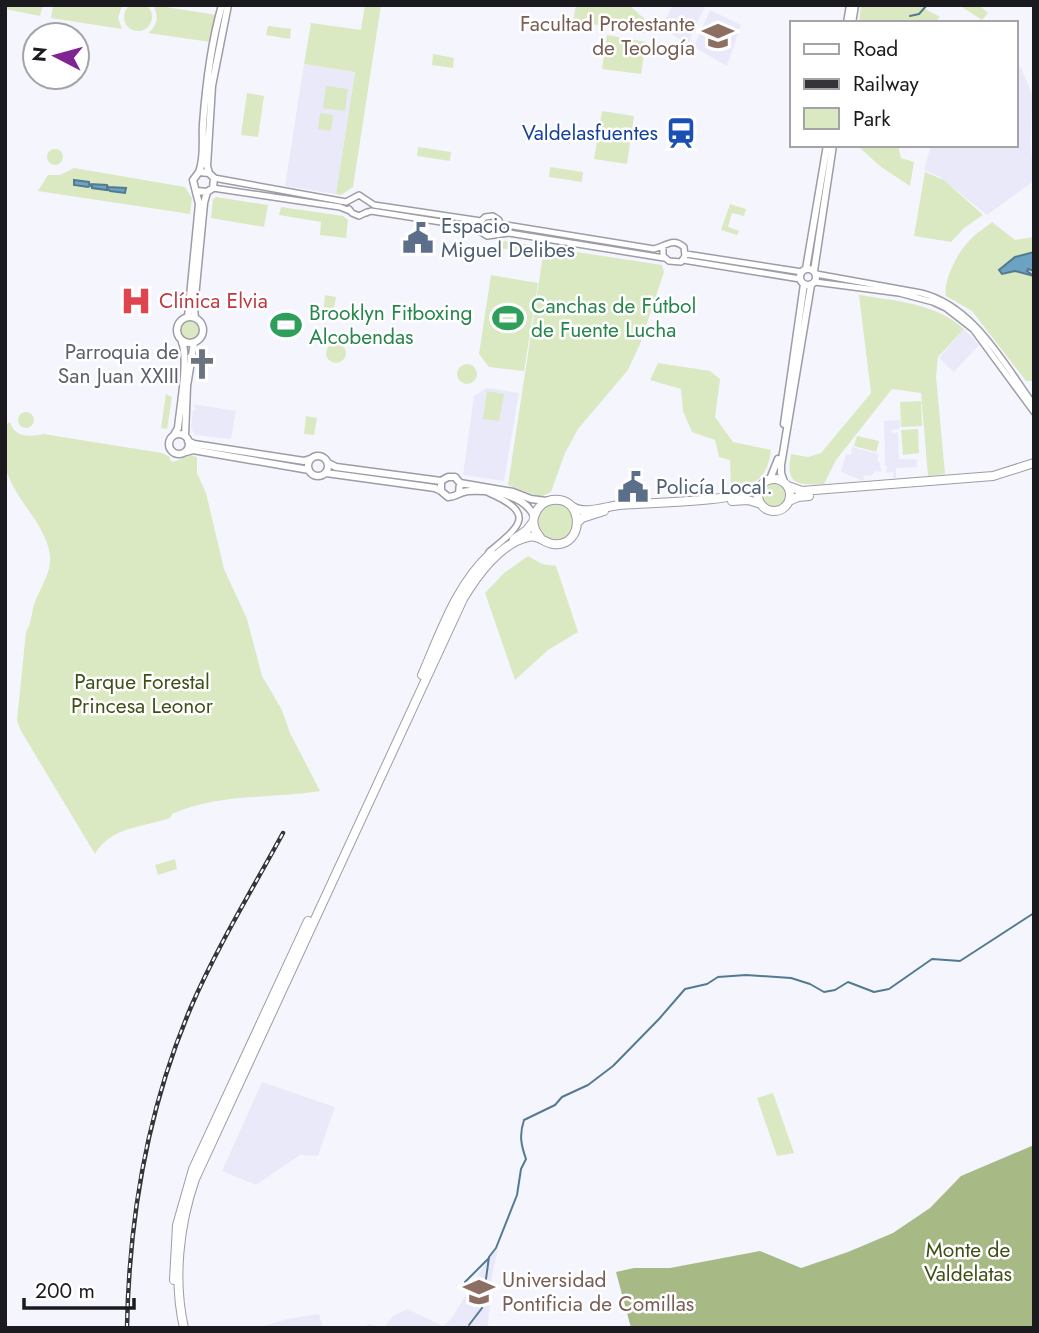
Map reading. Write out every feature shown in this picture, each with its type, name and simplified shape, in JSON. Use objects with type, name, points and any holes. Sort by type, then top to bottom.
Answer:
[{"type":"highway","points":[[182,1328],[174,1290],[175,1247],[177,1225],[193,1169],[453,606],[478,566],[493,552],[527,530],[537,510],[546,501],[561,500],[584,510],[737,495],[760,488],[770,479],[802,491],[956,479],[1005,473],[1034,463]]},
{"type":"highway","points":[[534,519],[540,537],[546,542],[560,544],[573,536],[582,518],[608,511],[748,500],[761,504],[768,510],[778,511],[798,497],[993,481],[1034,469]]},
{"type":"highway","points":[[786,484],[789,502]]},
{"type":"highway","points":[[760,488],[758,494],[761,504]]},
{"type":"highway","points":[[572,506],[578,522]]},
{"type":"highway","points":[[182,1328],[179,1292],[182,1226],[195,1179],[463,599],[479,573],[498,555],[528,536],[540,537]]},
{"type":"main road","points":[[191,318],[199,205],[193,180],[202,166],[208,74],[222,5]]},
{"type":"main road","points":[[228,5],[212,86],[207,159],[211,176],[210,190],[204,205],[194,309],[191,318],[179,323],[177,328],[185,352],[178,428],[169,441],[169,449],[177,455],[196,450],[309,470],[315,476],[326,472],[328,463]]},
{"type":"main road","points":[[770,479],[778,462],[830,147]]},
{"type":"main road","points":[[199,172],[211,176]]},
{"type":"main road","points":[[197,191],[210,190]]},
{"type":"main road","points":[[786,484],[781,465],[809,277]]},
{"type":"main road","points":[[186,452],[189,364],[194,344],[202,335],[203,329],[201,323],[191,318]]},
{"type":"main road","points":[[182,342],[194,344]]},
{"type":"main road","points":[[174,435],[186,438],[194,444],[304,461],[320,456],[336,467],[441,481],[452,477],[465,486],[513,492],[546,501]]},
{"type":"main road","points":[[309,470],[310,459]]},
{"type":"main road","points":[[326,472],[435,488],[448,497],[469,491],[521,500],[530,508],[534,519]]},
{"type":"main road","points":[[441,481],[441,491]]},
{"type":"main road","points":[[459,493],[460,483]]},
{"type":"street","points":[[211,176],[340,201],[362,196],[374,205],[481,222]]},
{"type":"street","points":[[210,190],[340,207],[359,216],[372,211],[474,228],[487,236],[509,233],[664,258],[676,263],[684,257],[928,295],[948,304],[975,326],[1034,405]]},
{"type":"street","points":[[350,211],[351,200]]},
{"type":"street","points":[[366,213],[368,202]]},
{"type":"street","points":[[481,232],[481,222],[485,217],[493,216],[500,224],[642,247],[663,247],[670,242],[676,242],[684,247],[684,257]]},
{"type":"street","points":[[495,235],[500,224]]},
{"type":"street","points":[[663,247],[664,258]]},
{"type":"street","points":[[809,277],[899,293],[946,308],[973,329],[1034,412]]},
{"type":"street","points":[[478,566],[518,525],[518,514],[511,505],[488,493]]},
{"type":"shaded area","points":[[673,5],[706,5],[689,45],[661,27]]},
{"type":"shaded area","name":"Facultad Protestante de Teología","points":[[710,10],[741,25],[727,66],[694,47]]},
{"type":"shaded area","points":[[304,64],[355,72],[336,194],[285,186]]},
{"type":"shaded area","points":[[1018,66],[1021,68],[1033,96],[1030,141],[1034,181],[987,215],[940,177],[924,170],[930,147],[1018,147]]},
{"type":"shaded area","points":[[964,329],[979,345],[954,372],[939,358]]},
{"type":"shaded area","points":[[487,388],[519,393],[504,481],[463,475],[474,396]]},
{"type":"shaded area","points":[[193,404],[236,411],[231,439],[195,435],[191,428],[193,410],[196,410]]},
{"type":"shaded area","points":[[900,420],[900,429],[892,430],[892,433],[898,432],[899,459],[917,460],[917,467],[896,468],[896,478],[893,478],[893,472],[886,473],[884,421]]},
{"type":"shaded area","points":[[852,447],[878,454],[881,472],[865,475],[863,481],[841,471],[846,454],[851,455]]},
{"type":"shaded area","points":[[262,1082],[335,1107],[318,1156],[300,1155],[256,1185],[222,1171]]},
{"type":"shaded area","name":"Universidad Pontificia de Comillas","points":[[498,1249],[492,1276],[488,1326],[365,1328],[368,1324],[384,1327],[393,1316],[407,1309],[443,1326],[451,1319],[488,1259]]},
{"type":"shaded area","points":[[319,1314],[323,1328],[257,1328],[287,1319]]},
{"type":"green space","points":[[138,3],[148,7],[152,17],[148,27],[138,31],[128,27],[124,17],[128,7]]},
{"type":"green space","points":[[5,5],[43,5],[40,16],[5,9]]},
{"type":"green space","points":[[53,5],[122,5],[118,18],[122,29],[91,24],[91,21],[51,18]]},
{"type":"green space","points":[[153,5],[217,15],[211,42],[148,33],[156,20]]},
{"type":"green space","points":[[365,5],[381,5],[353,187],[341,195],[336,194],[355,72],[304,64],[311,23],[361,30]]},
{"type":"green space","points":[[576,5],[629,5],[649,23],[647,33],[573,21]]},
{"type":"green space","points":[[861,5],[918,5],[940,17],[937,21],[859,21]]},
{"type":"green space","points":[[959,5],[979,5],[988,13],[982,20]]},
{"type":"green space","points":[[268,26],[291,29],[290,39],[266,35]]},
{"type":"green space","points":[[607,35],[646,42],[641,74],[602,69]]},
{"type":"green space","points":[[433,54],[454,58],[453,68],[432,65]]},
{"type":"green space","points":[[326,86],[348,89],[345,111],[323,108]]},
{"type":"green space","points":[[247,93],[264,96],[258,137],[241,135]]},
{"type":"green space","points":[[602,111],[634,116],[627,164],[594,159]]},
{"type":"green space","points":[[320,113],[333,115],[331,131],[318,129]]},
{"type":"green space","points":[[418,147],[451,152],[450,161],[417,156]]},
{"type":"green space","points":[[857,147],[898,147],[901,158],[914,162],[910,186],[881,167]]},
{"type":"green space","points":[[55,149],[61,151],[61,163],[55,165],[49,163],[47,157],[49,151]]},
{"type":"green space","points":[[550,167],[583,172],[582,182],[549,177]]},
{"type":"green space","points":[[74,168],[185,187],[192,198],[190,214],[38,191],[48,175],[60,175]]},
{"type":"green space","points":[[925,172],[944,180],[983,215],[964,228],[951,242],[914,236]]},
{"type":"green space","points":[[216,197],[268,205],[264,227],[211,218],[213,199]]},
{"type":"green space","points":[[730,204],[746,209],[744,216],[732,213],[728,227],[739,231],[737,235],[721,230]]},
{"type":"green space","points":[[281,207],[343,216],[348,220],[346,238],[320,235],[321,222],[279,215]]},
{"type":"green space","points":[[992,222],[1015,240],[1034,237],[1032,381],[1026,381],[972,311],[946,296],[945,290],[952,266],[961,251],[972,237]]},
{"type":"green space","points":[[504,241],[662,265],[664,272],[640,344],[628,370],[578,429],[565,453],[551,492],[540,497],[508,485],[543,255],[499,248]]},
{"type":"green space","name":"Canchas de Fútbol de Fuente Lucha","points":[[491,275],[538,283],[524,371],[489,367],[479,354]]},
{"type":"green space","points":[[325,295],[336,297],[333,314],[323,313]]},
{"type":"green space","points":[[859,295],[928,308],[953,320],[964,329],[938,357],[936,376],[945,474],[928,476],[921,393],[892,389],[836,460],[824,484],[800,483],[792,477],[791,454],[808,457],[821,453],[871,393]]},
{"type":"green space","points":[[186,320],[194,320],[200,330],[194,340],[186,340],[180,334],[180,326]]},
{"type":"green space","points":[[336,343],[343,346],[346,353],[343,360],[336,363],[329,360],[326,353],[329,346]]},
{"type":"green space","points":[[658,363],[710,371],[720,379],[715,417],[733,442],[771,450],[767,466],[760,478],[748,485],[731,489],[730,460],[719,457],[715,440],[692,432],[683,411],[681,389],[650,380]]},
{"type":"green space","points":[[467,364],[474,367],[477,374],[474,381],[467,384],[460,381],[457,374],[460,367]]},
{"type":"green space","points":[[487,391],[504,394],[499,421],[483,419]]},
{"type":"green space","points":[[166,394],[172,397],[167,429],[161,428]]},
{"type":"green space","points":[[921,401],[922,426],[901,427],[900,402]]},
{"type":"green space","points":[[26,412],[34,420],[26,428],[18,420]]},
{"type":"green space","points":[[306,416],[317,418],[314,435],[304,434]]},
{"type":"green space","name":"Parque Forestal Princesa Leonor","points":[[10,422],[15,431],[23,435],[43,434],[162,453],[173,462],[191,455],[197,457],[197,473],[206,493],[224,569],[247,619],[262,676],[282,710],[290,733],[320,791],[226,800],[190,807],[172,814],[170,818],[118,833],[101,845],[95,854],[17,720],[26,632],[47,573],[50,556],[42,531],[8,475],[4,444],[5,425]]},
{"type":"green space","points":[[918,429],[919,453],[903,455],[901,430]]},
{"type":"green space","points":[[857,436],[879,441],[876,452],[854,446]]},
{"type":"green space","points":[[774,482],[783,486],[787,495],[783,504],[774,508],[765,504],[761,495],[765,486]]},
{"type":"green space","points":[[556,503],[569,509],[575,522],[569,535],[556,541],[543,535],[537,522],[543,509]]},
{"type":"green space","points":[[528,556],[542,564],[556,566],[578,632],[548,650],[515,680],[485,593],[504,573]]},
{"type":"green space","points":[[175,859],[177,869],[158,875],[155,865]]},
{"type":"green space","points":[[773,1093],[794,1153],[777,1156],[757,1098]]},
{"type":"green space","name":"Monte de Valdelatas","points":[[1034,1145],[1034,1328],[631,1328],[616,1272],[634,1268],[670,1268],[760,1251],[801,1268],[893,1233],[930,1208],[961,1176]]},
{"type":"water","points":[[74,180],[126,188],[125,193],[107,188],[92,188],[92,185],[74,185]]},
{"type":"water","points":[[1034,252],[1034,271],[1027,271],[1034,276],[1015,271],[1002,274],[999,270],[1015,257]]},
{"type":"waterway","points":[[910,16],[919,14],[927,5]]},
{"type":"waterway","points":[[469,1325],[482,1308],[489,1257],[496,1248],[517,1195],[521,1169],[526,1159],[521,1140],[524,1120],[588,1085],[613,1066],[685,989],[707,984],[718,977],[746,975],[791,978],[824,992],[835,990],[848,982],[874,992],[889,989],[932,959],[960,961],[1034,913]]},
{"type":"waterway","points":[[465,1282],[489,1258]]},
{"type":"railway","points":[[127,1328],[137,1204],[143,1164],[163,1085],[201,985],[283,833]]},
{"type":"place","name":"Facultad Protestante de Teología","points":[[718,36]]},
{"type":"place","name":"Valdelasfuentes","points":[[681,133]]},
{"type":"place","name":"Espacio Miguel Delibes","points":[[418,238]]},
{"type":"place","name":"Clínica Elvia","points":[[136,301]]},
{"type":"place","name":"Canchas de Fútbol de Fuente Lucha","points":[[508,318]]},
{"type":"place","name":"Brooklyn Fitboxing Alcobendas","points":[[286,325]]},
{"type":"place","name":"Parroquia de San Juan XXIII","points":[[202,364]]},
{"type":"place","name":"Policía Local.","points":[[633,487]]},
{"type":"place","name":"Universidad Pontificia de Comillas","points":[[479,1292]]}]
